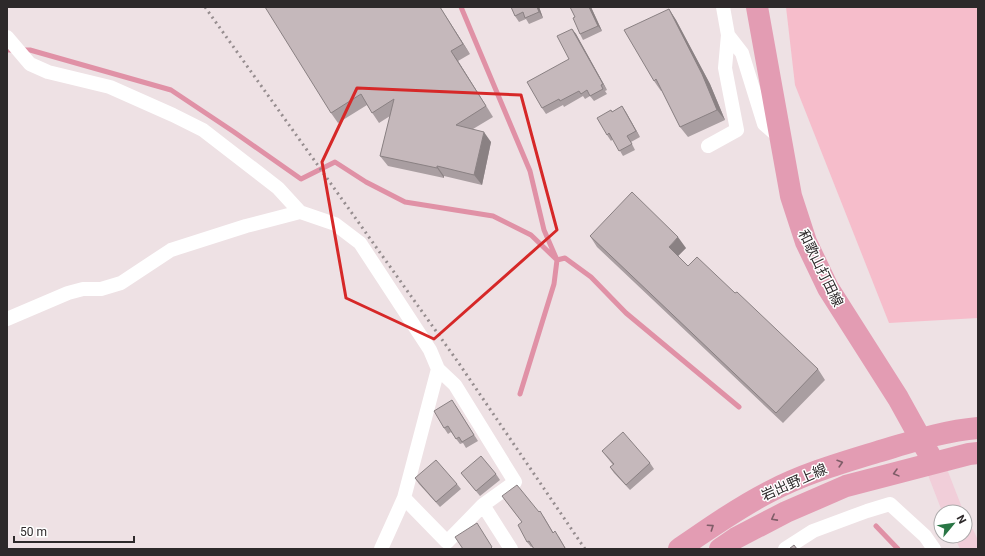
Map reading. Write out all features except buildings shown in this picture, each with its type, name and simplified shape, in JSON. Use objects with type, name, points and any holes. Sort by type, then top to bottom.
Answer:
[{"type":"main road","name":"和歌山打田線","points":[[757,7],[791,196],[806,242],[828,288],[898,398],[934,463]]},
{"type":"main road","points":[[920,439],[955,430],[978,428]]},
{"type":"main road","name":"岩出野上線","points":[[679,549],[722,520],[769,492],[829,466],[920,439]]},
{"type":"main road","points":[[950,504],[934,463],[974,453]]},
{"type":"main road","name":"岩出野上線","points":[[720,549],[736,538],[786,512],[846,486],[934,463]]},
{"type":"street","points":[[708,146],[737,130],[725,68],[728,34],[723,7]]},
{"type":"street","points":[[728,34],[742,53],[764,124],[780,138]]},
{"type":"street","points":[[7,37],[30,64],[48,72],[110,87],[203,130],[278,188],[300,212],[335,224],[360,244],[430,350],[438,369],[455,385],[515,482],[483,505],[447,542],[404,498]]},
{"type":"street","points":[[7,319],[68,292],[83,289],[100,290],[121,283],[171,250],[246,226],[300,212]]},
{"type":"street","points":[[381,549],[404,498],[438,369]]},
{"type":"street","points":[[785,549],[813,531],[890,504],[925,536],[934,549]]},
{"type":"street","points":[[483,505],[511,549]]},
{"type":"highlighted area","points":[[357,88],[521,95],[557,230],[434,339],[346,298],[322,162]]},
{"type":"shaded area","points":[[786,7],[978,7],[978,318],[889,323],[795,85]]},
{"type":"waterway","points":[[461,7],[530,171],[544,230],[557,260],[554,284],[520,394]]},
{"type":"waterway","points":[[7,50],[30,50],[171,90],[301,179],[335,162],[366,182],[405,202],[493,216],[531,235],[557,260]]},
{"type":"waterway","points":[[557,260],[565,258],[591,277],[626,313],[739,407]]},
{"type":"waterway","points":[[876,526],[898,549]]},
{"type":"railway","points":[[205,7],[458,362],[585,549]]}]
